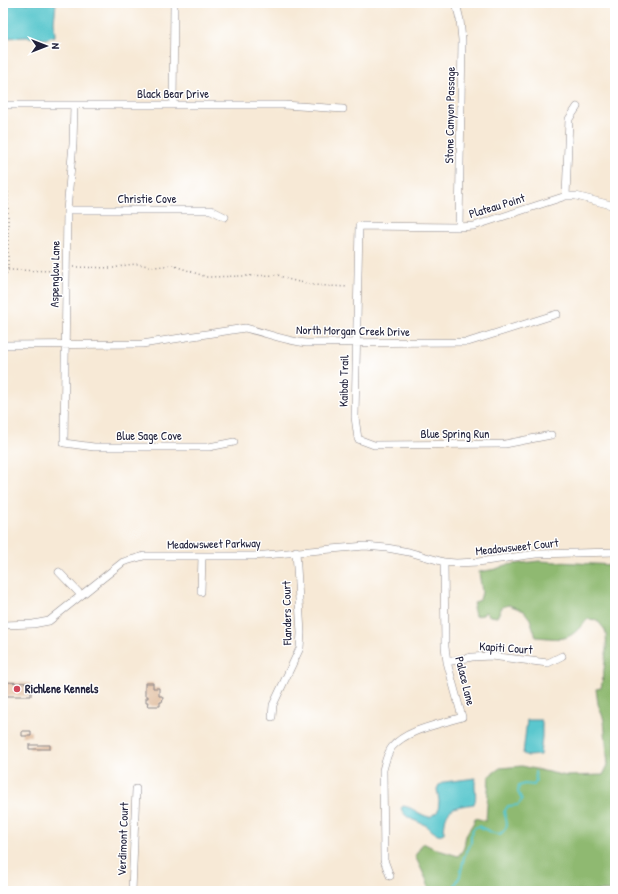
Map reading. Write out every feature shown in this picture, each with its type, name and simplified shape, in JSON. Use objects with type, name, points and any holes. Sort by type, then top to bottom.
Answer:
[{"type":"street","points":[[173,105],[174,3]]},
{"type":"street","name":"Stone Canyon Passage","points":[[456,3],[460,20],[462,40],[459,228]]},
{"type":"street","name":"Black Bear Drive","points":[[3,105],[284,105],[343,109]]},
{"type":"street","name":"Aspenglow Lane","points":[[64,443],[64,344],[67,210],[73,144],[74,105]]},
{"type":"street","points":[[566,196],[569,118],[577,107]]},
{"type":"street","name":"Plateau Point","points":[[359,226],[459,228],[474,226],[566,196],[576,196],[615,206]]},
{"type":"street","name":"Christie Cove","points":[[67,210],[211,210],[225,217]]},
{"type":"street","name":"Kaibab Trail","points":[[358,439],[355,417],[359,226]]},
{"type":"street","name":"North Morgan Creek Drive","points":[[3,345],[142,344],[245,328],[292,342],[306,344],[468,342],[558,314]]},
{"type":"street","name":"Blue Spring Run","points":[[358,439],[374,445],[505,444],[551,435]]},
{"type":"street","name":"Blue Sage Cove","points":[[64,443],[94,446],[209,447],[234,442]]},
{"type":"street","name":"Meadowsweet Parkway","points":[[3,625],[33,624],[49,621],[123,562],[144,556],[254,556],[296,551],[365,546],[409,552],[444,562]]},
{"type":"street","name":"Flanders Court","points":[[272,717],[273,705],[300,648],[301,633],[296,551]]},
{"type":"street","name":"Meadowsweet Court","points":[[444,562],[478,562],[536,554],[615,552]]},
{"type":"street","points":[[201,592],[202,556]]},
{"type":"street","name":"Palace Lane","points":[[390,876],[384,860],[383,770],[391,748],[400,739],[414,731],[462,717],[447,662],[445,647],[444,562]]},
{"type":"street","points":[[59,572],[81,595]]},
{"type":"street","name":"Kapiti Court","points":[[447,662],[472,657],[491,656],[548,663],[562,656]]},
{"type":"street","name":"Verdimont Court","points":[[132,891],[136,789]]},
{"type":"path","points":[[3,177],[8,190],[8,270],[3,281]]},
{"type":"path","points":[[69,268],[114,268],[137,264],[155,267],[172,265],[207,277],[280,275],[287,279],[312,285],[348,287]]},
{"type":"path","points":[[8,270],[60,271]]},
{"type":"green space","points":[[539,561],[613,565],[615,569],[615,891],[429,891],[427,881],[415,856],[423,843],[435,849],[458,856],[461,853],[464,848],[467,834],[475,818],[486,821],[489,776],[500,768],[522,766],[566,776],[603,775],[608,765],[604,720],[598,704],[596,689],[601,688],[605,659],[606,635],[605,630],[597,620],[587,619],[581,627],[570,636],[559,639],[536,637],[530,619],[524,611],[509,605],[502,607],[497,617],[490,616],[485,612],[483,615],[475,616],[473,607],[475,602],[480,600],[482,592],[479,572],[496,569],[506,565]]},
{"type":"water","points":[[3,3],[56,3],[54,22],[55,36],[46,39],[27,37],[3,38]]},
{"type":"water","points":[[527,720],[541,720],[542,722],[540,755],[528,756],[523,754]]},
{"type":"water","points":[[476,778],[476,797],[474,804],[456,807],[449,812],[446,819],[444,833],[435,833],[427,826],[405,815],[401,808],[403,806],[407,807],[430,817],[438,811],[439,801],[437,789],[439,785],[444,782]]},
{"type":"building","name":"Richlene Kennels","points":[[3,682],[31,683],[31,696],[3,696]]},
{"type":"building","points":[[145,683],[153,683],[153,688],[159,688],[159,696],[162,696],[163,698],[162,702],[160,702],[160,706],[147,706],[148,702],[146,702],[146,698],[148,698],[148,696],[145,696]]},
{"type":"building","points":[[22,731],[31,731],[31,736],[22,736]]},
{"type":"building","points":[[29,745],[50,745],[50,749],[29,749]]},
{"type":"waterway","points":[[454,891],[454,887],[460,876],[464,857],[471,843],[473,829],[478,826],[493,833],[500,834],[505,829],[507,824],[504,812],[508,806],[518,805],[522,800],[518,792],[519,786],[524,784],[534,785],[536,781],[535,772]]},
{"type":"place","name":"Richlene Kennels","points":[[17,689]]}]
